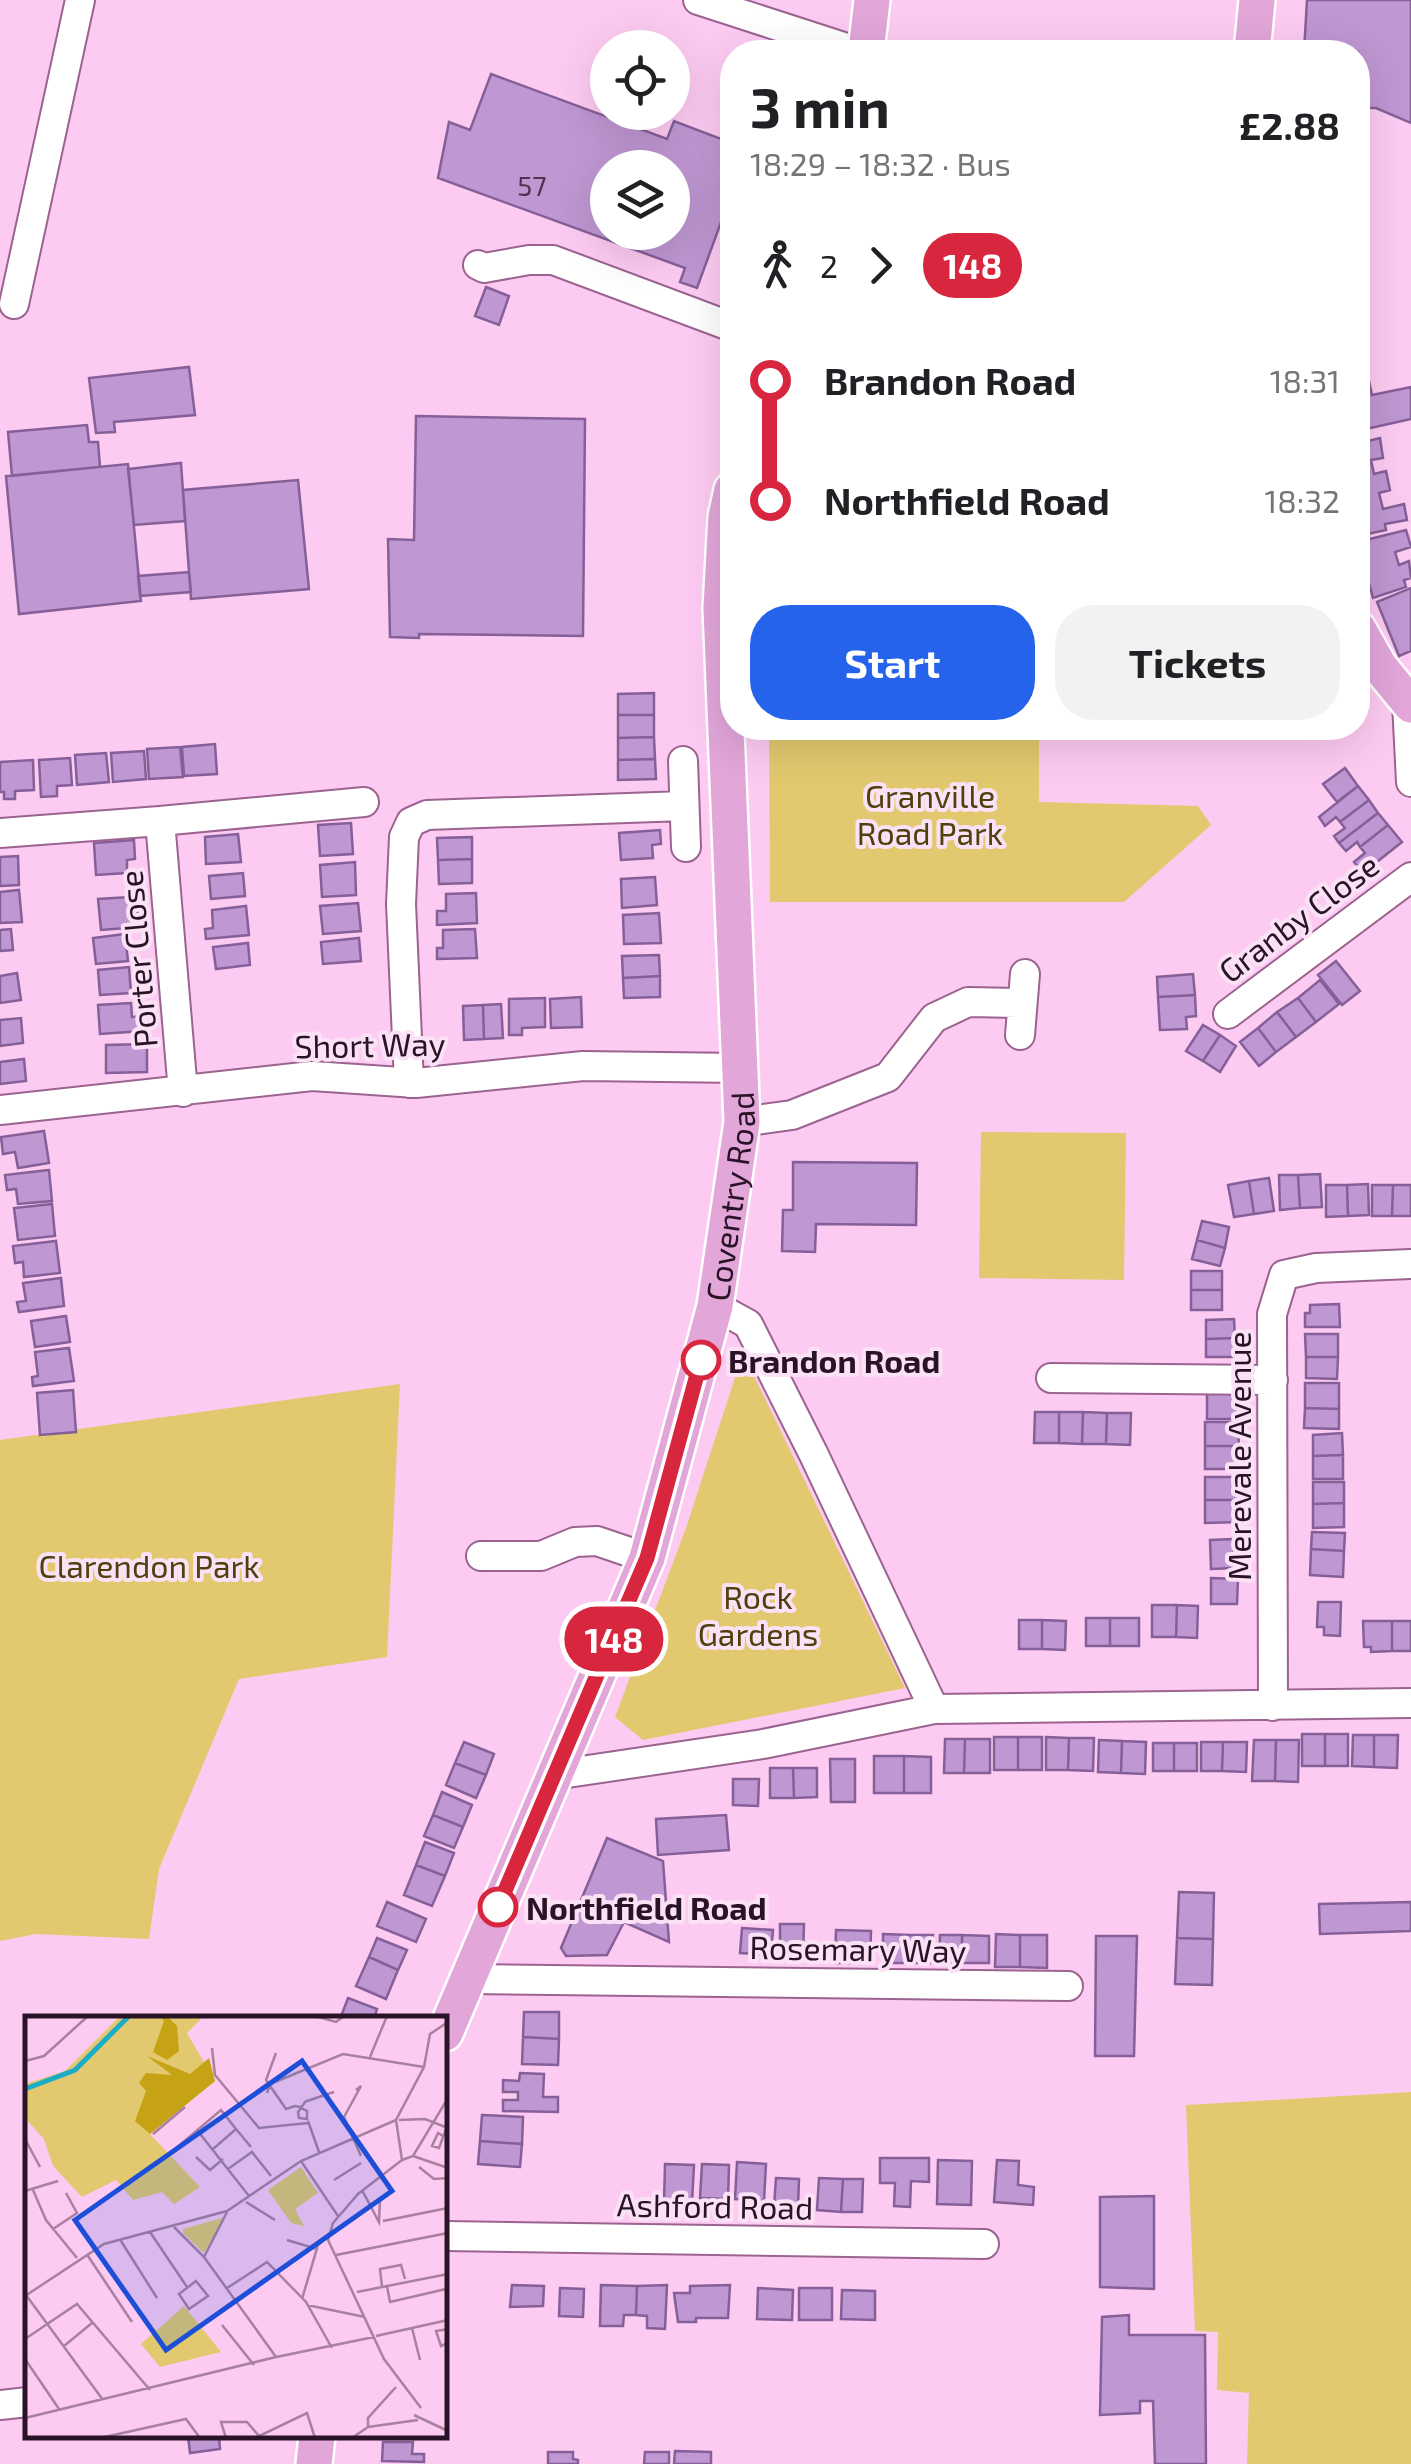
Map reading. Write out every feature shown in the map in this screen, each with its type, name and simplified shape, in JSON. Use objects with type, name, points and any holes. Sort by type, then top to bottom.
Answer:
[{"type":"main road","points":[[867,40],[872,0]]},
{"type":"main road","points":[[1253,40],[1257,0]]},
{"type":"main road","points":[[1370,647],[1409,704]]},
{"type":"main road","name":"Coventry Road","points":[[448,2026],[647,1558],[716,1306],[742,1122],[726,740]]},
{"type":"main road","points":[[314,2464],[317,2439]]},
{"type":"street","points":[[14,304],[80,0]]},
{"type":"street","points":[[698,0],[821,40]]},
{"type":"street","points":[[481,270],[529,260],[553,260],[720,323]]},
{"type":"street","points":[[1409,704],[1411,782]]},
{"type":"street","points":[[683,762],[686,846]]},
{"type":"street","name":"Porter Close","points":[[0,833],[364,802]]},
{"type":"street","points":[[409,1083],[401,904],[404,837],[411,822],[427,815],[684,806]]},
{"type":"street","name":"Porter Close","points":[[160,821],[183,1092]]},
{"type":"street","name":"Granby Close","points":[[1228,1014],[1411,878]]},
{"type":"street","points":[[1020,1034],[1025,974]]},
{"type":"street","points":[[742,1122],[792,1115],[888,1077],[934,1018],[968,1002],[1021,1002]]},
{"type":"street","name":"Short Way","points":[[0,1110],[312,1076],[409,1083],[583,1066],[742,1068]]},
{"type":"street","name":"Merevale Avenue","points":[[1273,1706],[1272,1314],[1284,1275],[1316,1268],[1411,1264]]},
{"type":"street","points":[[716,1306],[748,1324],[934,1709]]},
{"type":"street","points":[[1050,1378],[1273,1380]]},
{"type":"street","points":[[482,1556],[541,1556],[576,1542],[597,1541],[647,1558]]},
{"type":"street","points":[[554,1776],[744,1748],[934,1709],[1411,1703]]},
{"type":"street","name":"Rosemary Way","points":[[467,1979],[1068,1986]]},
{"type":"street","name":"Ashford Road","points":[[448,2236],[984,2244]]},
{"type":"street","points":[[0,2405],[25,2402]]},
{"type":"green space","name":"Granville Road Park","points":[[769,740],[1039,740],[1039,802],[1198,806],[1211,825],[1124,902],[770,902]]},
{"type":"green space","points":[[981,1132],[1126,1133],[1124,1280],[979,1278]]},
{"type":"green space","name":"Rock Gardens","points":[[743,1353],[905,1688],[643,1740],[615,1717],[686,1528]]},
{"type":"green space","name":"Clarendon Park","points":[[400,1384],[387,1657],[239,1679],[159,1869],[149,1939],[36,1934],[0,1941],[0,1440]]},
{"type":"green space","points":[[1411,2092],[1411,2464],[1247,2464],[1249,2393],[1217,2390],[1218,2332],[1195,2331],[1186,2105]]},
{"type":"building","points":[[1307,0],[1411,0],[1411,123],[1370,108],[1370,40],[1305,40]]},
{"type":"building","points":[[491,74],[590,111],[590,130],[643,130],[667,139],[670,130],[690,127],[720,138],[720,225],[697,288],[680,282],[685,268],[636,250],[690,250],[690,150],[590,150],[590,233],[438,178],[449,122],[470,130]]},
{"type":"building","points":[[486,287],[509,296],[499,325],[475,316]]},
{"type":"building","points":[[189,367],[195,415],[114,422],[115,432],[96,433],[89,378]]},
{"type":"building","points":[[1370,386],[1372,395],[1411,387],[1411,419],[1370,428]]},
{"type":"building","points":[[416,416],[585,419],[583,636],[390,637],[388,539],[414,540]]},
{"type":"building","points":[[87,425],[89,442],[98,442],[100,467],[12,476],[8,432]]},
{"type":"building","points":[[1380,438],[1383,458],[1371,460],[1374,474],[1386,471],[1390,490],[1379,493],[1383,509],[1404,504],[1407,520],[1385,524],[1386,530],[1370,533],[1370,440]]},
{"type":"building","points":[[181,463],[185,521],[134,525],[128,469]]},
{"type":"building","points":[[128,464],[141,601],[19,614],[6,476]]},
{"type":"building","points":[[298,480],[309,589],[191,599],[183,490]]},
{"type":"building","points":[[1406,530],[1411,547],[1395,552],[1399,565],[1409,561],[1411,578],[1404,580],[1406,587],[1373,598],[1370,539]]},
{"type":"building","points":[[189,572],[191,592],[140,596],[138,576]]},
{"type":"building","points":[[1411,588],[1411,651],[1399,656],[1377,602]]},
{"type":"building","points":[[654,693],[654,715],[618,715],[618,694]]},
{"type":"building","points":[[618,715],[654,715],[654,737],[618,738]]},
{"type":"building","points":[[654,737],[655,759],[618,760],[618,738]]},
{"type":"building","points":[[215,744],[217,774],[184,776],[182,747]]},
{"type":"building","points":[[180,747],[183,777],[149,779],[147,749]]},
{"type":"building","points":[[144,751],[146,779],[113,782],[111,753]]},
{"type":"building","points":[[106,753],[109,782],[77,785],[75,755]]},
{"type":"building","points":[[70,758],[72,785],[57,786],[57,796],[41,797],[39,760]]},
{"type":"building","points":[[655,759],[656,779],[618,780],[618,760]]},
{"type":"building","points":[[33,760],[34,790],[15,791],[15,799],[4,799],[4,792],[0,792],[0,762]]},
{"type":"building","points":[[1345,768],[1358,786],[1337,802],[1323,784]]},
{"type":"building","points":[[1358,786],[1369,800],[1340,822],[1336,817],[1325,826],[1319,817]]},
{"type":"building","points":[[1369,800],[1378,813],[1339,843],[1334,836],[1345,828],[1340,822]]},
{"type":"building","points":[[1378,813],[1388,825],[1360,847],[1357,842],[1346,851],[1339,843]]},
{"type":"building","points":[[351,823],[353,854],[320,856],[318,825]]},
{"type":"building","points":[[1388,825],[1402,842],[1363,873],[1354,862],[1365,853],[1360,847]]},
{"type":"building","points":[[660,830],[661,844],[652,845],[653,858],[621,860],[619,833]]},
{"type":"building","points":[[238,834],[241,862],[206,864],[205,837]]},
{"type":"building","points":[[472,837],[472,859],[438,860],[437,838]]},
{"type":"building","points":[[134,840],[135,859],[127,860],[127,873],[96,875],[94,843]]},
{"type":"building","points":[[18,856],[19,885],[0,886],[0,857]]},
{"type":"building","points":[[472,859],[472,883],[439,884],[438,860]]},
{"type":"building","points":[[355,862],[356,895],[322,897],[320,865]]},
{"type":"building","points":[[243,873],[245,896],[211,899],[209,876]]},
{"type":"building","points":[[655,877],[657,905],[622,908],[621,879]]},
{"type":"building","points":[[19,890],[22,922],[0,923],[0,892]]},
{"type":"building","points":[[476,893],[477,923],[437,925],[437,911],[446,911],[446,894]]},
{"type":"building","points":[[129,897],[130,909],[137,909],[139,927],[101,930],[98,899]]},
{"type":"building","points":[[358,903],[361,931],[323,934],[320,906]]},
{"type":"building","points":[[246,906],[249,935],[206,939],[205,929],[213,928],[212,910]]},
{"type":"building","points":[[659,913],[661,943],[624,944],[623,915]]},
{"type":"building","points":[[11,929],[13,950],[0,951],[0,930]]},
{"type":"building","points":[[475,929],[477,958],[437,959],[437,948],[443,948],[443,930]]},
{"type":"building","points":[[125,934],[128,961],[96,964],[93,938]]},
{"type":"building","points":[[359,938],[361,961],[323,964],[321,942]]},
{"type":"building","points":[[248,943],[250,965],[216,969],[213,947]]},
{"type":"building","points":[[659,955],[660,976],[623,978],[622,956]]},
{"type":"building","points":[[1336,961],[1360,991],[1342,1005],[1318,975]]},
{"type":"building","points":[[129,967],[131,993],[100,995],[98,970]]},
{"type":"building","points":[[17,973],[21,1000],[0,1003],[0,976]]},
{"type":"building","points":[[1193,974],[1195,995],[1158,997],[1157,977]]},
{"type":"building","points":[[660,976],[660,997],[624,998],[623,978]]},
{"type":"building","points":[[1320,980],[1339,1004],[1316,1022],[1298,998]]},
{"type":"building","points":[[1195,995],[1196,1016],[1186,1017],[1187,1029],[1160,1030],[1158,997]]},
{"type":"building","points":[[581,997],[582,1027],[551,1028],[550,999]]},
{"type":"building","points":[[545,998],[545,1027],[522,1028],[522,1035],[509,1035],[509,999]]},
{"type":"building","points":[[1298,998],[1316,1022],[1296,1037],[1277,1012]]},
{"type":"building","points":[[131,1003],[132,1017],[142,1016],[143,1031],[100,1034],[98,1005]]},
{"type":"building","points":[[501,1004],[503,1038],[484,1039],[483,1005]]},
{"type":"building","points":[[483,1005],[484,1039],[464,1040],[463,1006]]},
{"type":"building","points":[[1277,1012],[1296,1037],[1276,1052],[1258,1028]]},
{"type":"building","points":[[21,1018],[23,1043],[0,1046],[0,1020]]},
{"type":"building","points":[[1203,1025],[1220,1035],[1203,1061],[1186,1051]]},
{"type":"building","points":[[1258,1028],[1276,1052],[1259,1066],[1240,1042]]},
{"type":"building","points":[[1220,1035],[1236,1046],[1220,1072],[1203,1061]]},
{"type":"building","points":[[147,1044],[147,1072],[106,1073],[106,1045]]},
{"type":"building","points":[[24,1059],[26,1081],[0,1084],[0,1062]]},
{"type":"building","points":[[44,1131],[49,1163],[18,1168],[15,1152],[3,1154],[1,1137]]},
{"type":"building","points":[[793,1162],[917,1163],[916,1225],[816,1224],[815,1252],[782,1251],[783,1210],[793,1210]]},
{"type":"building","points":[[49,1170],[52,1201],[18,1204],[16,1189],[7,1190],[5,1175]]},
{"type":"building","points":[[1320,1174],[1322,1207],[1300,1208],[1298,1175]]},
{"type":"building","points":[[1279,1175],[1298,1175],[1300,1208],[1280,1210]]},
{"type":"building","points":[[1269,1178],[1274,1211],[1254,1214],[1249,1181]]},
{"type":"building","points":[[1249,1181],[1254,1214],[1234,1217],[1228,1185]]},
{"type":"building","points":[[1368,1184],[1369,1215],[1348,1216],[1347,1185]]},
{"type":"building","points":[[1326,1185],[1347,1185],[1348,1216],[1326,1217]]},
{"type":"building","points":[[1372,1185],[1393,1185],[1392,1216],[1372,1216]]},
{"type":"building","points":[[1393,1185],[1411,1185],[1411,1216],[1392,1216]]},
{"type":"building","points":[[52,1204],[55,1236],[18,1240],[14,1208]]},
{"type":"building","points":[[1202,1221],[1229,1227],[1225,1248],[1197,1240]]},
{"type":"building","points":[[1197,1240],[1225,1248],[1220,1266],[1192,1259]]},
{"type":"building","points":[[56,1241],[60,1273],[24,1277],[23,1262],[15,1263],[13,1246]]},
{"type":"building","points":[[1191,1271],[1222,1271],[1222,1290],[1191,1290]]},
{"type":"building","points":[[61,1278],[64,1306],[19,1312],[17,1302],[26,1301],[23,1283]]},
{"type":"building","points":[[1191,1290],[1222,1290],[1222,1310],[1191,1310]]},
{"type":"building","points":[[1339,1304],[1340,1327],[1305,1327],[1305,1313],[1310,1313],[1310,1305]]},
{"type":"building","points":[[66,1316],[70,1342],[35,1347],[31,1321]]},
{"type":"building","points":[[1234,1319],[1235,1338],[1206,1339],[1206,1320]]},
{"type":"building","points":[[1305,1334],[1338,1334],[1338,1357],[1306,1357]]},
{"type":"building","points":[[1235,1338],[1235,1357],[1206,1357],[1206,1339]]},
{"type":"building","points":[[69,1348],[74,1381],[33,1386],[32,1377],[38,1376],[35,1352]]},
{"type":"building","points":[[1306,1357],[1338,1357],[1337,1379],[1306,1378]]},
{"type":"building","points":[[1305,1383],[1339,1383],[1339,1409],[1305,1408]]},
{"type":"building","points":[[73,1390],[76,1432],[40,1435],[37,1393]]},
{"type":"building","points":[[1207,1393],[1239,1393],[1239,1419],[1207,1419]]},
{"type":"building","points":[[1305,1408],[1339,1409],[1339,1429],[1304,1428]]},
{"type":"building","points":[[1035,1412],[1059,1412],[1059,1443],[1034,1443]]},
{"type":"building","points":[[1059,1412],[1083,1412],[1082,1444],[1059,1443]]},
{"type":"building","points":[[1083,1412],[1107,1413],[1106,1444],[1082,1444]]},
{"type":"building","points":[[1107,1413],[1131,1413],[1130,1445],[1106,1444]]},
{"type":"building","points":[[1205,1422],[1238,1422],[1239,1446],[1205,1446]]},
{"type":"building","points":[[1342,1433],[1343,1455],[1313,1456],[1313,1435]]},
{"type":"building","points":[[1205,1446],[1239,1446],[1239,1469],[1205,1469]]},
{"type":"building","points":[[1343,1455],[1343,1479],[1313,1479],[1313,1456]]},
{"type":"building","points":[[1205,1477],[1239,1477],[1240,1500],[1205,1500]]},
{"type":"building","points":[[1313,1482],[1344,1482],[1344,1503],[1313,1504]]},
{"type":"building","points":[[1205,1500],[1240,1500],[1240,1522],[1205,1523]]},
{"type":"building","points":[[1344,1503],[1344,1527],[1313,1528],[1313,1504]]},
{"type":"building","points":[[1312,1532],[1345,1533],[1344,1551],[1311,1549]]},
{"type":"building","points":[[1233,1539],[1234,1568],[1211,1569],[1210,1540]]},
{"type":"building","points":[[1311,1549],[1344,1551],[1343,1577],[1310,1575]]},
{"type":"building","points":[[1211,1578],[1238,1579],[1237,1604],[1211,1604]]},
{"type":"building","points":[[1318,1602],[1341,1602],[1340,1636],[1324,1635],[1324,1627],[1317,1627]]},
{"type":"building","points":[[1152,1605],[1177,1605],[1176,1637],[1152,1637]]},
{"type":"building","points":[[1177,1605],[1198,1606],[1197,1638],[1176,1637]]},
{"type":"building","points":[[1086,1618],[1110,1618],[1110,1646],[1086,1646]]},
{"type":"building","points":[[1110,1618],[1139,1618],[1139,1646],[1110,1646]]},
{"type":"building","points":[[1019,1620],[1042,1620],[1042,1649],[1019,1649]]},
{"type":"building","points":[[1042,1620],[1066,1621],[1065,1650],[1042,1649]]},
{"type":"building","points":[[1363,1621],[1392,1621],[1392,1651],[1371,1652],[1371,1647],[1364,1647]]},
{"type":"building","points":[[1392,1621],[1411,1621],[1411,1651],[1392,1651]]},
{"type":"building","points":[[1302,1734],[1325,1734],[1325,1766],[1302,1766]]},
{"type":"building","points":[[1325,1734],[1348,1734],[1348,1766],[1325,1766]]},
{"type":"building","points":[[1353,1735],[1374,1735],[1374,1767],[1352,1766]]},
{"type":"building","points":[[1374,1735],[1398,1735],[1397,1768],[1374,1767]]},
{"type":"building","points":[[994,1737],[1018,1737],[1018,1770],[994,1770]]},
{"type":"building","points":[[1018,1737],[1042,1737],[1042,1770],[1018,1770]]},
{"type":"building","points":[[1046,1737],[1069,1738],[1068,1770],[1046,1770]]},
{"type":"building","points":[[1069,1738],[1094,1738],[1093,1771],[1068,1770]]},
{"type":"building","points":[[945,1739],[965,1739],[964,1773],[944,1773]]},
{"type":"building","points":[[965,1739],[990,1739],[990,1773],[964,1773]]},
{"type":"building","points":[[1099,1740],[1122,1741],[1121,1773],[1098,1772]]},
{"type":"building","points":[[1254,1740],[1276,1740],[1275,1781],[1252,1781]]},
{"type":"building","points":[[1276,1740],[1299,1740],[1298,1782],[1275,1781]]},
{"type":"building","points":[[1122,1741],[1146,1742],[1145,1774],[1121,1773]]},
{"type":"building","points":[[464,1742],[494,1754],[486,1775],[455,1763]]},
{"type":"building","points":[[1201,1742],[1223,1742],[1222,1771],[1201,1771]]},
{"type":"building","points":[[1223,1742],[1247,1742],[1246,1772],[1222,1771]]},
{"type":"building","points":[[1153,1743],[1174,1743],[1174,1771],[1153,1771]]},
{"type":"building","points":[[1174,1743],[1197,1743],[1197,1771],[1174,1771]]},
{"type":"building","points":[[874,1756],[904,1756],[904,1793],[874,1793]]},
{"type":"building","points":[[904,1756],[931,1757],[931,1793],[904,1793]]},
{"type":"building","points":[[830,1759],[855,1759],[855,1802],[831,1802]]},
{"type":"building","points":[[455,1763],[486,1775],[476,1798],[446,1785]]},
{"type":"building","points":[[770,1768],[793,1768],[794,1798],[770,1798]]},
{"type":"building","points":[[793,1768],[817,1768],[817,1797],[794,1798]]},
{"type":"building","points":[[733,1779],[759,1779],[758,1806],[733,1805]]},
{"type":"building","points":[[442,1792],[472,1805],[463,1827],[433,1815]]},
{"type":"building","points":[[433,1815],[463,1827],[454,1848],[424,1836]]},
{"type":"building","points":[[726,1815],[729,1850],[658,1855],[656,1819]]},
{"type":"building","points":[[607,1838],[663,1861],[669,1942],[624,1922],[607,1955],[566,1956],[561,1948]]},
{"type":"building","points":[[425,1842],[454,1853],[445,1876],[416,1865]]},
{"type":"building","points":[[416,1865],[445,1876],[432,1906],[404,1895]]},
{"type":"building","points":[[1179,1892],[1214,1893],[1213,1939],[1177,1938]]},
{"type":"building","points":[[387,1902],[426,1919],[416,1942],[377,1926]]},
{"type":"building","points":[[1411,1902],[1411,1931],[1320,1934],[1319,1904]]},
{"type":"building","points":[[780,1924],[804,1924],[803,1955],[780,1954]]},
{"type":"building","points":[[742,1928],[773,1930],[771,1955],[740,1953]]},
{"type":"building","points":[[836,1930],[871,1931],[870,1963],[835,1963]]},
{"type":"building","points":[[883,1934],[909,1935],[909,1963],[883,1963]]},
{"type":"building","points":[[996,1934],[1020,1935],[1020,1967],[995,1967]]},
{"type":"building","points":[[909,1935],[933,1935],[933,1963],[909,1963]]},
{"type":"building","points":[[940,1935],[962,1935],[962,1963],[939,1963]]},
{"type":"building","points":[[962,1935],[989,1936],[989,1963],[962,1963]]},
{"type":"building","points":[[1020,1935],[1047,1935],[1047,1968],[1020,1967]]},
{"type":"building","points":[[1096,1936],[1137,1936],[1134,2056],[1095,2056]]},
{"type":"building","points":[[377,1938],[407,1950],[398,1970],[369,1957]]},
{"type":"building","points":[[1177,1938],[1213,1939],[1212,1985],[1175,1984]]},
{"type":"building","points":[[369,1957],[398,1970],[386,1999],[356,1986]]},
{"type":"building","points":[[348,1998],[377,2009],[375,2016],[341,2016]]},
{"type":"building","points":[[524,2012],[559,2012],[559,2039],[523,2037]]},
{"type":"building","points":[[523,2037],[559,2039],[558,2065],[522,2064]]},
{"type":"building","points":[[520,2073],[544,2074],[543,2097],[558,2097],[558,2112],[503,2111],[503,2100],[518,2100],[518,2092],[503,2092],[503,2080],[519,2081]]},
{"type":"building","points":[[482,2115],[523,2117],[522,2144],[480,2141]]},
{"type":"building","points":[[480,2141],[522,2144],[520,2167],[478,2164]]},
{"type":"building","points":[[880,2158],[929,2158],[929,2182],[911,2181],[910,2207],[894,2206],[895,2183],[880,2183]]},
{"type":"building","points":[[938,2160],[972,2161],[971,2205],[937,2204]]},
{"type":"building","points":[[997,2160],[1019,2161],[1018,2185],[1034,2187],[1033,2205],[994,2202]]},
{"type":"building","points":[[737,2162],[766,2164],[764,2201],[735,2199]]},
{"type":"building","points":[[665,2164],[694,2165],[692,2203],[664,2203]]},
{"type":"building","points":[[702,2164],[729,2165],[728,2199],[700,2198]]},
{"type":"building","points":[[776,2178],[799,2179],[798,2208],[774,2207]]},
{"type":"building","points":[[819,2178],[843,2179],[841,2212],[817,2210]]},
{"type":"building","points":[[843,2179],[863,2179],[862,2212],[841,2212]]},
{"type":"building","points":[[1154,2196],[1154,2289],[1100,2287],[1100,2197]]},
{"type":"building","points":[[512,2285],[544,2286],[543,2306],[510,2307]]},
{"type":"building","points":[[601,2285],[637,2286],[636,2315],[624,2315],[623,2326],[600,2326]]},
{"type":"building","points":[[667,2285],[665,2329],[647,2328],[647,2316],[636,2315],[637,2286]]},
{"type":"building","points":[[730,2285],[728,2318],[678,2322],[674,2293],[690,2293],[690,2286]]},
{"type":"building","points":[[560,2288],[584,2289],[583,2317],[559,2316]]},
{"type":"building","points":[[758,2288],[793,2290],[792,2320],[757,2319]]},
{"type":"building","points":[[799,2288],[832,2288],[832,2320],[799,2320]]},
{"type":"building","points":[[842,2290],[875,2291],[875,2320],[841,2319]]},
{"type":"building","points":[[1129,2315],[1129,2335],[1205,2335],[1206,2464],[1155,2464],[1153,2401],[1140,2401],[1140,2413],[1100,2415],[1102,2317]]},
{"type":"building","points":[[188,2439],[219,2439],[220,2449],[190,2453]]},
{"type":"building","points":[[383,2442],[413,2442],[412,2454],[424,2454],[424,2462],[382,2461]]},
{"type":"building","points":[[675,2451],[711,2452],[711,2464],[674,2464]]},
{"type":"building","points":[[548,2452],[573,2452],[578,2464],[548,2464]]},
{"type":"building","points":[[645,2452],[669,2452],[669,2464],[644,2464]]},
{"type":"bus line","name":"148","points":[[498,1907],[647,1558],[701,1360]]},
{"type":"place","name":"Brandon Road","points":[[701,1360]]},
{"type":"place","name":"Northfield Road","points":[[498,1907]]}]
